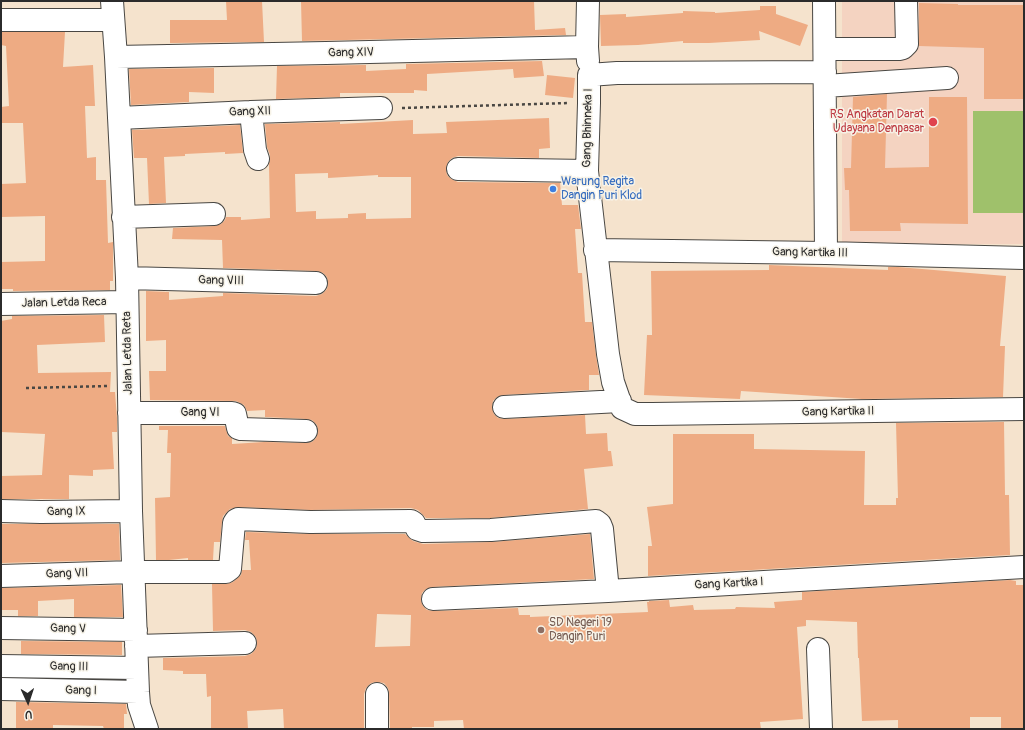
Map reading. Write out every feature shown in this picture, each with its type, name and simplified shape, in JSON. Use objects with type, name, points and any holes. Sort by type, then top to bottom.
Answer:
[{"type":"street","points":[[588,1],[587,47],[589,75]]},
{"type":"street","points":[[824,1],[826,253]]},
{"type":"street","points":[[825,49],[904,48],[906,44],[906,1]]},
{"type":"street","points":[[1,20],[112,10]]},
{"type":"street","name":"Jalan Letda Reta","points":[[112,10],[116,57],[127,302],[130,511],[139,698]]},
{"type":"street","name":"Gang XIV","points":[[116,57],[587,47]]},
{"type":"street","name":"Gang Bhinneka I","points":[[652,414],[635,414],[622,408],[613,382],[608,354],[587,171],[589,75],[617,73],[825,79],[947,78]]},
{"type":"street","name":"Gang XII","points":[[119,118],[381,108]]},
{"type":"street","points":[[251,112],[255,150],[258,159]]},
{"type":"street","points":[[458,169],[587,171]]},
{"type":"street","points":[[123,217],[214,214]]},
{"type":"street","name":"Gang Kartika III","points":[[596,250],[826,253],[1024,258]]},
{"type":"street","name":"Gang VIII","points":[[126,278],[316,283]]},
{"type":"street","name":"Jalan Letda Reca","points":[[1,304],[127,302]]},
{"type":"street","points":[[504,407],[620,401]]},
{"type":"street","name":"Gang Kartika II","points":[[652,414],[1024,409]]},
{"type":"street","name":"Gang VI","points":[[129,414],[232,413],[236,416],[238,428],[241,429],[306,431]]},
{"type":"street","name":"Gang IX","points":[[1,511],[130,511]]},
{"type":"street","name":"Gang VII","points":[[1,576],[133,572],[226,572],[230,569],[234,523],[238,519],[310,522],[411,521],[417,529],[423,531],[491,530],[596,520],[602,529],[608,591]]},
{"type":"street","name":"Gang Kartika I","points":[[433,599],[608,591],[1024,567]]},
{"type":"street","name":"Gang V","points":[[1,628],[136,638],[245,643]]},
{"type":"street","points":[[818,649],[822,729]]},
{"type":"street","name":"Gang III","points":[[1,666],[137,668]]},
{"type":"street","name":"Gang I","points":[[1,689],[139,698]]},
{"type":"street","points":[[377,694],[377,729]]},
{"type":"street","points":[[135,729],[139,698]]},
{"type":"street","points":[[139,698],[147,729]]},
{"type":"path","points":[[381,108],[589,103]]},
{"type":"path","points":[[26,388],[129,386]]},
{"type":"shaded area","name":"RS Angkatan Darat Udayana Denpasar","points":[[842,1],[1024,1],[1024,244],[842,244]]},
{"type":"green space","points":[[973,111],[1024,111],[1024,213],[973,213]]},
{"type":"building","points":[[226,1],[262,1],[264,42],[170,43],[170,20],[227,20]]},
{"type":"building","points":[[301,1],[534,1],[535,30],[565,28],[566,35],[302,41]]},
{"type":"building","points":[[919,3],[958,5],[1024,5],[1024,99],[984,99],[984,48],[919,46]]},
{"type":"building","points":[[760,6],[776,6],[776,14],[808,25],[800,46],[759,31],[760,40],[709,43],[683,43],[683,41],[638,45],[601,46],[600,15],[626,14],[626,17],[683,13],[683,11],[715,13],[760,10]]},
{"type":"building","points":[[2,32],[65,32],[63,67],[93,65],[95,106],[85,106],[87,158],[96,157],[96,180],[106,180],[108,243],[113,242],[113,281],[110,281],[110,290],[13,291],[13,289],[1,289],[1,262],[45,261],[45,216],[1,217],[1,184],[26,183],[23,123],[1,123],[1,107],[9,106],[6,46],[1,45]]},
{"type":"building","points":[[542,61],[544,76],[514,78],[513,69],[427,74],[427,91],[414,90],[414,93],[340,93],[340,97],[276,99],[277,66],[366,65],[366,71],[406,69],[406,64]]},
{"type":"building","points":[[214,68],[214,93],[189,92],[189,102],[131,105],[129,69]]},
{"type":"building","points":[[547,75],[575,78],[573,98],[545,95]]},
{"type":"building","points":[[887,94],[885,168],[929,167],[929,97],[967,97],[968,224],[900,223],[901,231],[850,231],[849,190],[845,190],[844,168],[851,168],[853,97]]},
{"type":"building","points":[[549,118],[550,148],[539,149],[539,158],[458,156],[452,158],[448,162],[446,169],[447,175],[451,179],[458,182],[560,183],[562,205],[578,205],[581,229],[575,229],[578,273],[582,273],[585,322],[592,322],[599,375],[589,375],[589,390],[503,395],[497,397],[493,401],[492,407],[494,414],[498,418],[504,419],[585,415],[586,434],[607,433],[608,451],[611,451],[613,466],[584,469],[588,509],[490,518],[426,518],[418,510],[411,508],[310,510],[238,507],[230,509],[223,516],[220,542],[214,542],[213,560],[188,560],[188,558],[156,560],[155,498],[170,497],[171,453],[167,453],[168,430],[159,430],[159,426],[225,426],[228,436],[232,438],[232,444],[264,442],[306,443],[312,442],[316,438],[318,432],[317,425],[312,420],[265,417],[265,410],[247,411],[244,405],[236,401],[150,400],[149,371],[166,371],[166,340],[146,341],[146,291],[169,292],[169,300],[223,296],[223,293],[316,296],[322,294],[327,289],[328,284],[327,277],[323,273],[317,271],[223,268],[222,240],[172,239],[173,228],[215,226],[221,224],[226,217],[241,217],[241,220],[270,218],[270,155],[267,147],[265,124],[340,122],[340,124],[413,120],[413,134],[447,133],[446,122]],"holes":[[[328,173],[328,178],[378,175],[378,177],[411,177],[411,218],[366,219],[366,213],[348,214],[348,218],[316,219],[316,211],[296,212],[295,174]]]},
{"type":"building","points":[[240,125],[243,153],[225,154],[225,152],[185,154],[185,156],[164,157],[166,203],[149,204],[147,158],[134,158],[132,130]]},
{"type":"building","points":[[769,265],[888,270],[888,267],[898,267],[1006,276],[1000,346],[1005,346],[1003,397],[862,399],[741,391],[740,399],[644,395],[647,335],[652,335],[651,271],[769,270]]},
{"type":"building","points":[[104,315],[105,342],[37,345],[38,373],[111,372],[110,392],[115,392],[117,418],[117,432],[112,432],[114,469],[93,470],[93,476],[69,475],[69,499],[1,499],[1,476],[42,475],[45,434],[1,432],[1,321],[12,319],[12,316]]},
{"type":"building","points":[[1004,422],[1005,495],[1009,495],[1010,555],[648,576],[648,546],[652,546],[647,507],[673,504],[673,434],[754,434],[754,449],[865,451],[864,505],[896,505],[896,498],[898,498],[896,423]]},
{"type":"building","points":[[1,524],[119,524],[120,560],[1,563]]},
{"type":"building","points":[[246,532],[405,534],[413,541],[423,544],[492,542],[590,534],[594,579],[432,587],[426,589],[422,593],[421,600],[423,606],[427,610],[518,608],[519,615],[530,615],[530,617],[648,612],[647,602],[669,600],[670,607],[693,605],[694,610],[735,609],[736,607],[775,608],[774,602],[802,600],[802,592],[1010,580],[1016,581],[1016,585],[1024,585],[1024,729],[1001,729],[1001,717],[970,717],[970,729],[898,729],[898,720],[862,721],[857,622],[806,620],[806,626],[797,627],[803,719],[760,722],[761,729],[464,729],[463,720],[434,721],[434,727],[390,729],[388,688],[384,683],[377,682],[371,683],[366,688],[364,694],[364,729],[284,729],[283,709],[247,711],[248,729],[211,729],[211,696],[207,697],[206,674],[183,674],[183,671],[163,670],[163,658],[245,656],[251,654],[256,649],[256,637],[251,632],[245,630],[213,631],[212,584],[226,584],[233,582],[241,575],[242,570],[251,570],[249,540],[245,540]],"holes":[[[377,614],[411,615],[410,646],[375,647]]]},
{"type":"building","points":[[121,585],[123,617],[74,617],[74,599],[38,601],[38,616],[18,616],[18,610],[1,610],[1,588]]},
{"type":"building","points":[[21,641],[122,642],[122,655],[21,654]]},
{"type":"building","points":[[16,702],[126,704],[127,714],[124,714],[124,729],[104,729],[103,726],[53,725],[53,729],[16,729]]},
{"type":"place","name":"RS Angkatan Darat Udayana Denpasar","points":[[933,122]]},
{"type":"place","name":"Warung Regita Dangin Puri Klod","points":[[553,189]]},
{"type":"place","name":"SD Negeri 19 Dangin Puri","points":[[541,630]]}]
